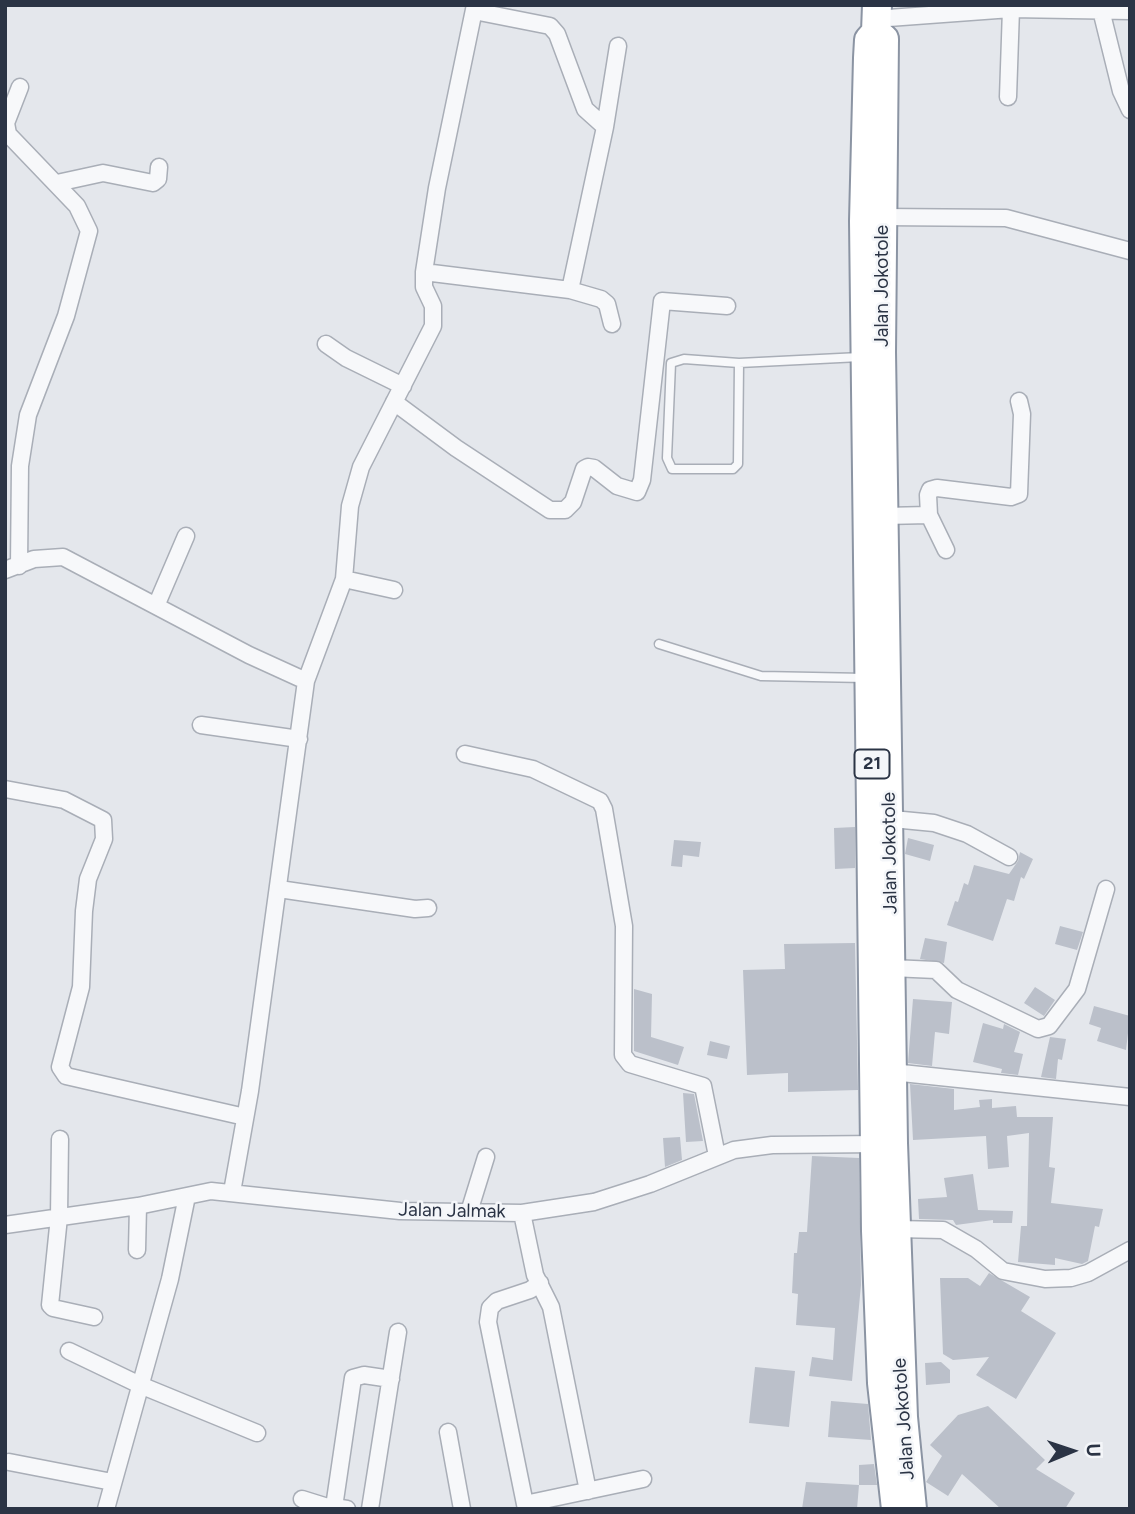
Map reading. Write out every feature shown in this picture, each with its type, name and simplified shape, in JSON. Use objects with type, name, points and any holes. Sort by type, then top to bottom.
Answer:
[{"type":"highway","name":"Jalan Jokotole","points":[[876,18],[869,40],[882,217],[884,516],[881,818],[885,1143],[896,1229],[902,1405],[912,1509]]},
{"type":"highway","name":"Jalan Jokotole","points":[[875,145],[867,356],[872,678],[881,818]]},
{"type":"highway","name":"Jalan Jokotole","points":[[882,911],[891,968],[892,1072],[876,1231],[882,1370],[896,1509]]},
{"type":"street","points":[[232,1192],[279,889],[306,681],[344,579],[349,506],[361,467],[433,326],[433,306],[425,287],[433,273],[437,188],[475,8],[550,26],[557,34],[585,108],[605,127]]},
{"type":"street","points":[[1008,97],[1011,9]]},
{"type":"street","points":[[876,18],[1011,9],[1130,10]]},
{"type":"street","points":[[1101,10],[1121,91],[1130,110]]},
{"type":"street","points":[[570,290],[605,127],[618,46]]},
{"type":"street","points":[[20,87],[6,122],[8,134],[57,183],[83,216],[89,239],[66,316],[28,415],[20,466],[12,568],[34,559],[63,557],[306,681]]},
{"type":"street","points":[[57,183],[103,173],[153,183],[158,178],[159,167]]},
{"type":"street","points":[[882,217],[1006,218],[1130,251]]},
{"type":"street","points":[[433,273],[570,290],[601,299],[607,304],[612,324]]},
{"type":"street","points":[[394,402],[456,448],[550,509],[565,510],[573,502],[588,467],[594,468],[617,486],[637,492],[642,480],[662,301],[727,306]]},
{"type":"street","points":[[326,344],[346,358],[403,386]]},
{"type":"street","points":[[946,550],[929,515],[930,490],[937,488],[1011,497],[1019,494],[1022,414],[1019,401]]},
{"type":"street","points":[[884,516],[929,515]]},
{"type":"street","points":[[156,606],[186,536]]},
{"type":"street","points":[[344,579],[394,590]]},
{"type":"street","points":[[201,725],[299,739]]},
{"type":"street","points":[[465,754],[533,769],[600,801],[604,809],[624,926],[623,1055],[630,1064],[703,1086],[717,1156]]},
{"type":"street","points":[[5,789],[64,800],[103,820],[104,839],[88,879],[81,988],[60,1067],[66,1076],[245,1117]]},
{"type":"street","points":[[881,818],[934,823],[967,834],[1009,857]]},
{"type":"street","points":[[279,889],[415,909],[428,908]]},
{"type":"street","points":[[891,968],[936,970],[957,990],[1038,1029],[1049,1026],[1077,989],[1106,889]]},
{"type":"street","points":[[892,1072],[1130,1097]]},
{"type":"street","points":[[61,1139],[59,1217],[50,1305],[53,1308],[94,1317]]},
{"type":"street","name":"Jalan Jalmak","points":[[5,1225],[138,1206],[211,1191],[400,1211],[522,1213],[594,1202],[650,1184],[734,1150],[772,1145],[885,1143]]},
{"type":"street","points":[[468,1212],[486,1157]]},
{"type":"street","points":[[106,1509],[170,1279],[187,1196]]},
{"type":"street","points":[[137,1250],[138,1206]]},
{"type":"street","points":[[522,1213],[533,1267],[551,1307],[588,1491]]},
{"type":"street","points":[[896,1229],[943,1230],[976,1249],[1003,1271],[1045,1279],[1070,1278],[1088,1273],[1130,1250]]},
{"type":"street","points":[[540,1283],[530,1290],[497,1301],[490,1308],[488,1322],[526,1506],[643,1479]]},
{"type":"street","points":[[370,1509],[398,1332]]},
{"type":"street","points":[[69,1351],[140,1385],[257,1433]]},
{"type":"street","points":[[302,1499],[338,1508],[353,1378],[365,1376],[391,1379]]},
{"type":"street","points":[[448,1432],[463,1509]]},
{"type":"street","points":[[9,1462],[112,1482]]},
{"type":"lane","points":[[739,363],[738,464],[733,469],[672,469],[667,458],[671,363],[684,359],[739,363],[867,356]]},
{"type":"lane","points":[[659,644],[754,675],[872,678]]},
{"type":"building","points":[[855,827],[855,868],[835,869],[834,828]]},
{"type":"building","points":[[908,838],[934,845],[930,861],[905,854]]},
{"type":"building","points":[[674,840],[701,842],[699,857],[683,855],[682,867],[671,866]]},
{"type":"building","points":[[1020,852],[1033,859],[1024,879],[1021,877],[1014,901],[1007,899],[993,941],[947,925],[964,883],[968,885],[974,865],[1009,874],[1018,861]]},
{"type":"building","points":[[1060,926],[1083,932],[1077,950],[1055,944]]},
{"type":"building","points":[[925,938],[947,942],[944,963],[920,959]]},
{"type":"building","points":[[855,943],[858,1090],[788,1092],[788,1073],[747,1075],[743,970],[785,969],[784,944]]},
{"type":"building","points":[[1035,987],[1055,1000],[1044,1016],[1024,1003]]},
{"type":"building","points":[[634,989],[652,994],[651,1037],[684,1047],[678,1065],[634,1051]]},
{"type":"building","points":[[913,999],[952,1002],[949,1034],[935,1032],[932,1066],[908,1063]]},
{"type":"building","points":[[1094,1006],[1130,1016],[1126,1050],[1097,1041],[1101,1028],[1089,1024]]},
{"type":"building","points":[[983,1023],[1003,1029],[1004,1024],[1020,1032],[1014,1052],[1023,1054],[1018,1075],[1001,1073],[1002,1069],[973,1062]]},
{"type":"building","points":[[1050,1037],[1066,1039],[1062,1060],[1058,1059],[1056,1079],[1041,1077]]},
{"type":"building","points":[[710,1041],[730,1046],[727,1059],[707,1055]]},
{"type":"building","points":[[910,1084],[954,1089],[954,1110],[980,1107],[979,1100],[992,1099],[992,1108],[1016,1106],[1017,1117],[1053,1117],[1049,1167],[1055,1168],[1051,1203],[1103,1209],[1099,1227],[1095,1226],[1088,1261],[1082,1264],[1055,1258],[1055,1265],[1018,1262],[1021,1226],[1027,1226],[1029,1133],[1007,1136],[1009,1167],[988,1169],[986,1136],[913,1140]]},
{"type":"building","points":[[683,1093],[694,1094],[703,1141],[686,1142]]},
{"type":"building","points":[[680,1137],[682,1160],[665,1167],[663,1138]]},
{"type":"building","points":[[812,1156],[859,1158],[861,1285],[852,1381],[809,1376],[812,1357],[833,1360],[835,1328],[796,1325],[798,1294],[792,1293],[794,1253],[797,1253],[799,1232],[807,1232]]},
{"type":"building","points":[[973,1174],[978,1210],[1013,1211],[1012,1223],[993,1223],[993,1220],[956,1225],[953,1220],[919,1219],[918,1199],[947,1197],[944,1178]]},
{"type":"building","points":[[989,1273],[1030,1297],[1021,1311],[1056,1333],[1016,1399],[976,1375],[989,1357],[953,1360],[943,1354],[940,1278],[968,1278],[980,1286]]},
{"type":"building","points":[[941,1362],[950,1370],[950,1383],[926,1385],[925,1363]]},
{"type":"building","points":[[755,1367],[795,1371],[789,1427],[749,1423]]},
{"type":"building","points":[[831,1401],[868,1404],[871,1440],[828,1437]]},
{"type":"building","points":[[988,1406],[1045,1460],[1036,1469],[1075,1493],[1065,1509],[1001,1509],[962,1474],[948,1496],[926,1482],[942,1456],[930,1445],[958,1415]]},
{"type":"building","points":[[874,1464],[877,1485],[859,1485],[859,1465]]},
{"type":"building","points":[[806,1482],[859,1485],[857,1509],[802,1509]]}]
